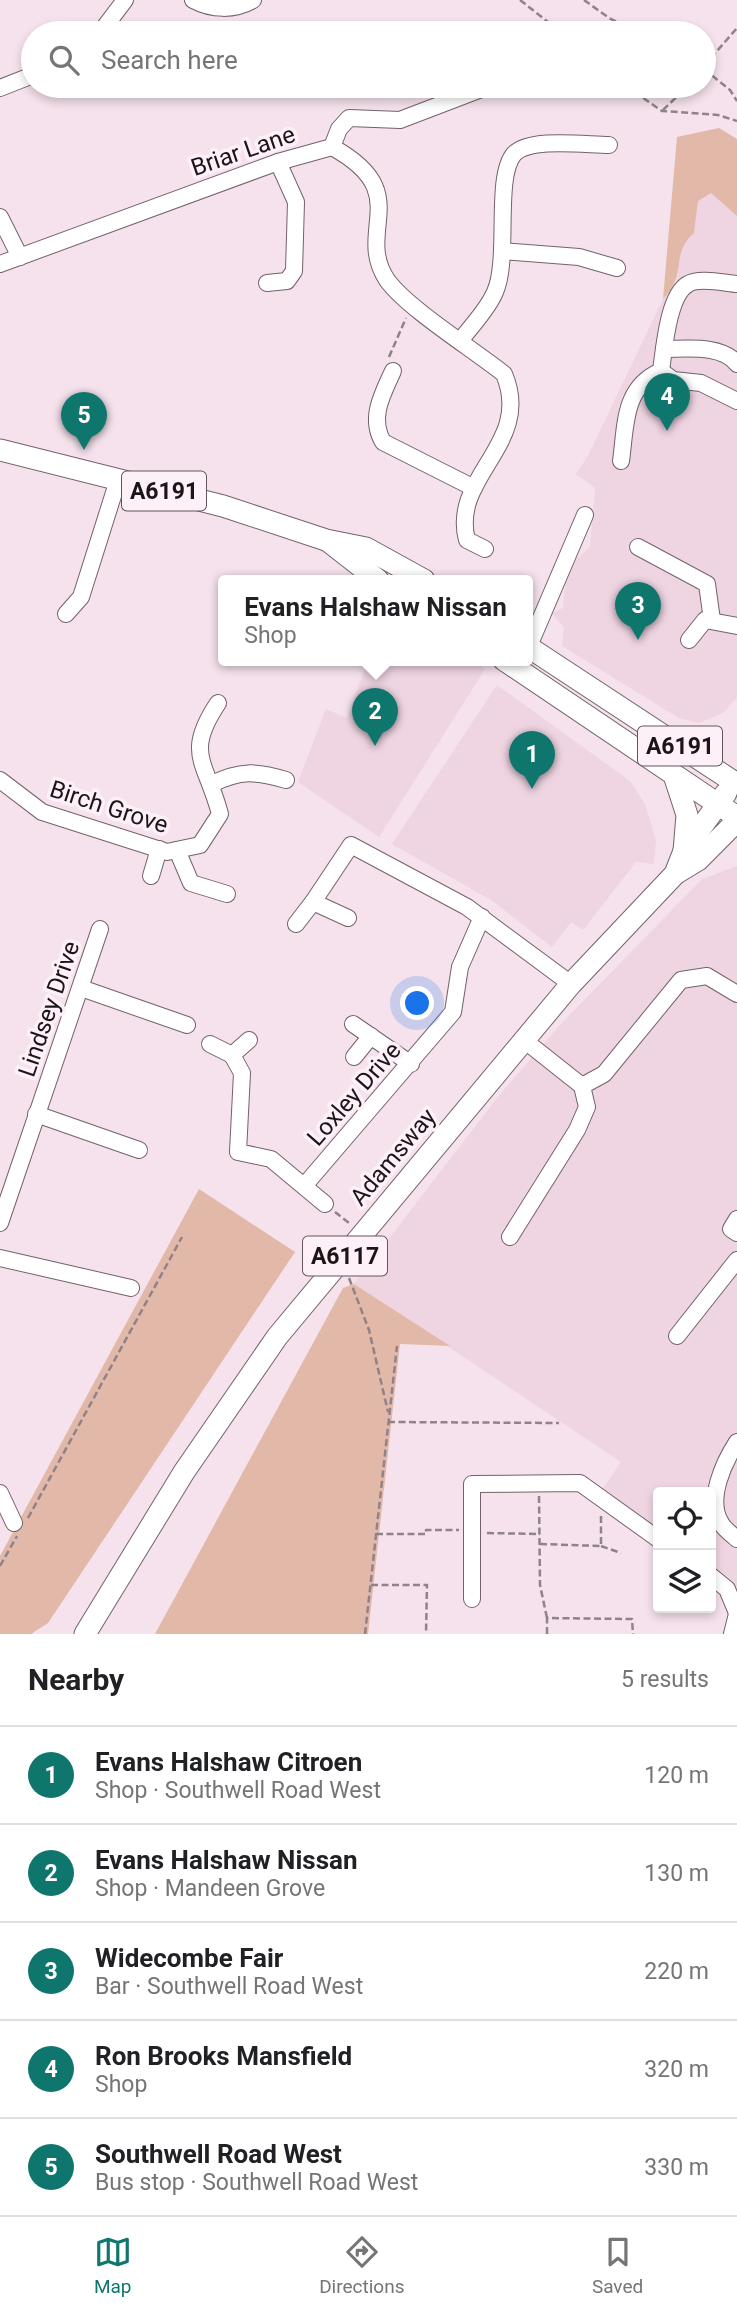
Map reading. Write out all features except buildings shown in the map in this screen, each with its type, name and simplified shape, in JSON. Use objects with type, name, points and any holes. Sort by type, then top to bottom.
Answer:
[{"type":"main road","name":"A6191","points":[[0,450],[223,506],[326,540],[366,548],[415,575]]},
{"type":"main road","name":"A6191","points":[[326,540],[372,575]]},
{"type":"main road","name":"A6191","points":[[533,649],[626,710],[732,791],[737,819]]},
{"type":"main road","name":"A6191","points":[[513,666],[674,775],[732,791]]},
{"type":"main road","points":[[674,775],[688,815],[684,851]]},
{"type":"main road","name":"Adamsway","points":[[675,874],[684,851],[732,791]]},
{"type":"main road","name":"Adamsway","points":[[85,1634],[199,1450],[276,1337],[571,984],[675,874],[698,860],[737,819]]},
{"type":"street","points":[[109,21],[125,0]]},
{"type":"street","points":[[193,0],[222,9],[244,5],[253,0]]},
{"type":"street","points":[[0,88],[21,80]]},
{"type":"street","name":"Briar Lane","points":[[0,264],[278,162],[332,147],[339,129],[349,118],[400,120],[458,98]]},
{"type":"street","points":[[461,340],[496,291],[502,251],[506,167],[515,153],[537,144],[599,140]]},
{"type":"street","points":[[332,147],[365,168],[379,197],[379,253],[386,278],[415,306],[504,374],[512,392],[511,419],[464,509],[467,540],[485,549]]},
{"type":"street","points":[[267,283],[287,281],[294,271],[296,202],[278,162]]},
{"type":"street","points":[[0,217],[20,257]]},
{"type":"street","points":[[502,251],[579,257],[617,268]]},
{"type":"street","points":[[661,371],[665,332],[680,292],[687,284],[695,282],[737,284]]},
{"type":"street","points":[[664,349],[712,350],[733,359],[737,364]]},
{"type":"street","points":[[661,371],[673,380],[701,383],[737,401]]},
{"type":"street","points":[[621,461],[630,400],[644,378],[661,371]]},
{"type":"street","points":[[383,378],[375,417],[376,430],[383,442],[474,488]]},
{"type":"street","points":[[66,614],[81,597],[118,480]]},
{"type":"street","points":[[533,635],[586,515]]},
{"type":"street","points":[[638,547],[707,584],[712,620]]},
{"type":"street","points":[[689,640],[705,620],[737,626]]},
{"type":"street","name":"Birch Grove","points":[[0,780],[41,812],[159,849],[177,850],[200,845],[219,814],[198,745],[201,730],[218,703]]},
{"type":"street","points":[[212,784],[244,771],[257,771],[286,780]]},
{"type":"street","points":[[296,924],[351,845],[482,917],[571,984]]},
{"type":"street","points":[[151,876],[159,849]]},
{"type":"street","points":[[177,850],[191,883],[227,894]]},
{"type":"street","points":[[313,902],[348,918]]},
{"type":"street","name":"Loxley Drive","points":[[304,1186],[411,1065],[453,1012],[460,967],[482,917]]},
{"type":"street","name":"Lindsey Drive","points":[[0,1223],[100,929]]},
{"type":"street","points":[[582,1086],[604,1074],[681,980],[707,976],[737,994]]},
{"type":"street","points":[[81,988],[187,1025]]},
{"type":"street","points":[[353,1024],[411,1065]]},
{"type":"street","points":[[354,1057],[371,1037]]},
{"type":"street","points":[[232,1055],[249,1040]]},
{"type":"street","points":[[510,1237],[577,1130],[587,1107],[582,1086],[524,1040]]},
{"type":"street","points":[[210,1044],[232,1055],[242,1073],[238,1152],[271,1159],[326,1204]]},
{"type":"street","points":[[36,1114],[139,1150]]},
{"type":"street","points":[[737,1219],[731,1229],[737,1233]]},
{"type":"street","points":[[0,1258],[131,1288]]},
{"type":"street","points":[[677,1336],[737,1260]]},
{"type":"street","points":[[737,1443],[723,1464],[717,1507],[722,1526],[737,1539]]},
{"type":"street","points":[[472,1599],[472,1485],[580,1483],[653,1535]]},
{"type":"street","points":[[0,1493],[20,1524]]},
{"type":"street","points":[[716,1580],[727,1589],[737,1613],[732,1634]]},
{"type":"path","points":[[520,0],[547,21]]},
{"type":"path","points":[[584,0],[614,21]]},
{"type":"path","points":[[716,53],[737,28]]},
{"type":"path","points":[[716,78],[730,90],[737,101]]},
{"type":"path","points":[[643,98],[662,111],[718,115],[737,121]]},
{"type":"path","points":[[662,111],[676,98]]},
{"type":"path","points":[[383,378],[401,326],[415,306]]},
{"type":"path","points":[[326,1204],[363,1234]]},
{"type":"path","points":[[0,1566],[20,1524],[182,1237]]},
{"type":"path","points":[[342,1258],[369,1330],[389,1416]]},
{"type":"path","points":[[365,1634],[397,1346]]},
{"type":"path","points":[[388,1422],[559,1423]]},
{"type":"path","points":[[461,1422],[461,1430]]},
{"type":"path","points":[[485,1423],[485,1429]]},
{"type":"path","points":[[539,1484],[540,1585],[547,1618],[547,1634]]},
{"type":"path","points":[[601,1546],[601,1510],[607,1502]]},
{"type":"path","points":[[376,1534],[426,1534],[426,1530],[540,1534]]},
{"type":"path","points":[[540,1544],[601,1546],[621,1553]]},
{"type":"path","points":[[371,1585],[427,1585],[426,1634]]},
{"type":"path","points":[[547,1618],[632,1619],[633,1634]]},
{"type":"shaded area","points":[[719,128],[737,139],[737,216],[711,193],[698,201],[694,233],[683,248],[675,281],[663,299],[677,137]]},
{"type":"shaded area","points":[[711,192],[737,216],[737,697],[723,713],[699,723],[679,718],[562,646],[564,627],[552,613],[563,608],[565,584],[573,562],[590,547],[595,488],[576,474],[588,456],[663,299],[675,287],[683,241],[694,232],[698,201]]},
{"type":"shaded area","points":[[366,666],[480,666],[485,669],[379,837],[298,782],[326,709],[347,718]]},
{"type":"shaded area","points":[[497,685],[630,781],[645,804],[656,840],[654,864],[636,862],[583,930],[571,922],[552,947],[491,900],[392,844]]},
{"type":"shaded area","points":[[737,866],[737,1587],[716,1571],[716,1487],[653,1487],[653,1526],[602,1490],[621,1462],[354,1284],[497,1098],[559,1026],[702,879]]},
{"type":"shaded area","points":[[199,1189],[295,1252],[48,1623],[31,1634],[0,1634],[0,1556]]},
{"type":"shaded area","points":[[354,1284],[450,1346],[400,1344],[368,1634],[155,1634],[343,1288]]},
{"type":"place","name":"Ron Brooks Mansfield","points":[[667,431]]},
{"type":"place","name":"Southwell Road West","points":[[84,450]]},
{"type":"place","name":"Widecombe Fair","points":[[638,640]]},
{"type":"place","name":"Evans Halshaw Nissan","points":[[375,746]]},
{"type":"place","name":"Evans Halshaw Citroen","points":[[532,789]]}]
